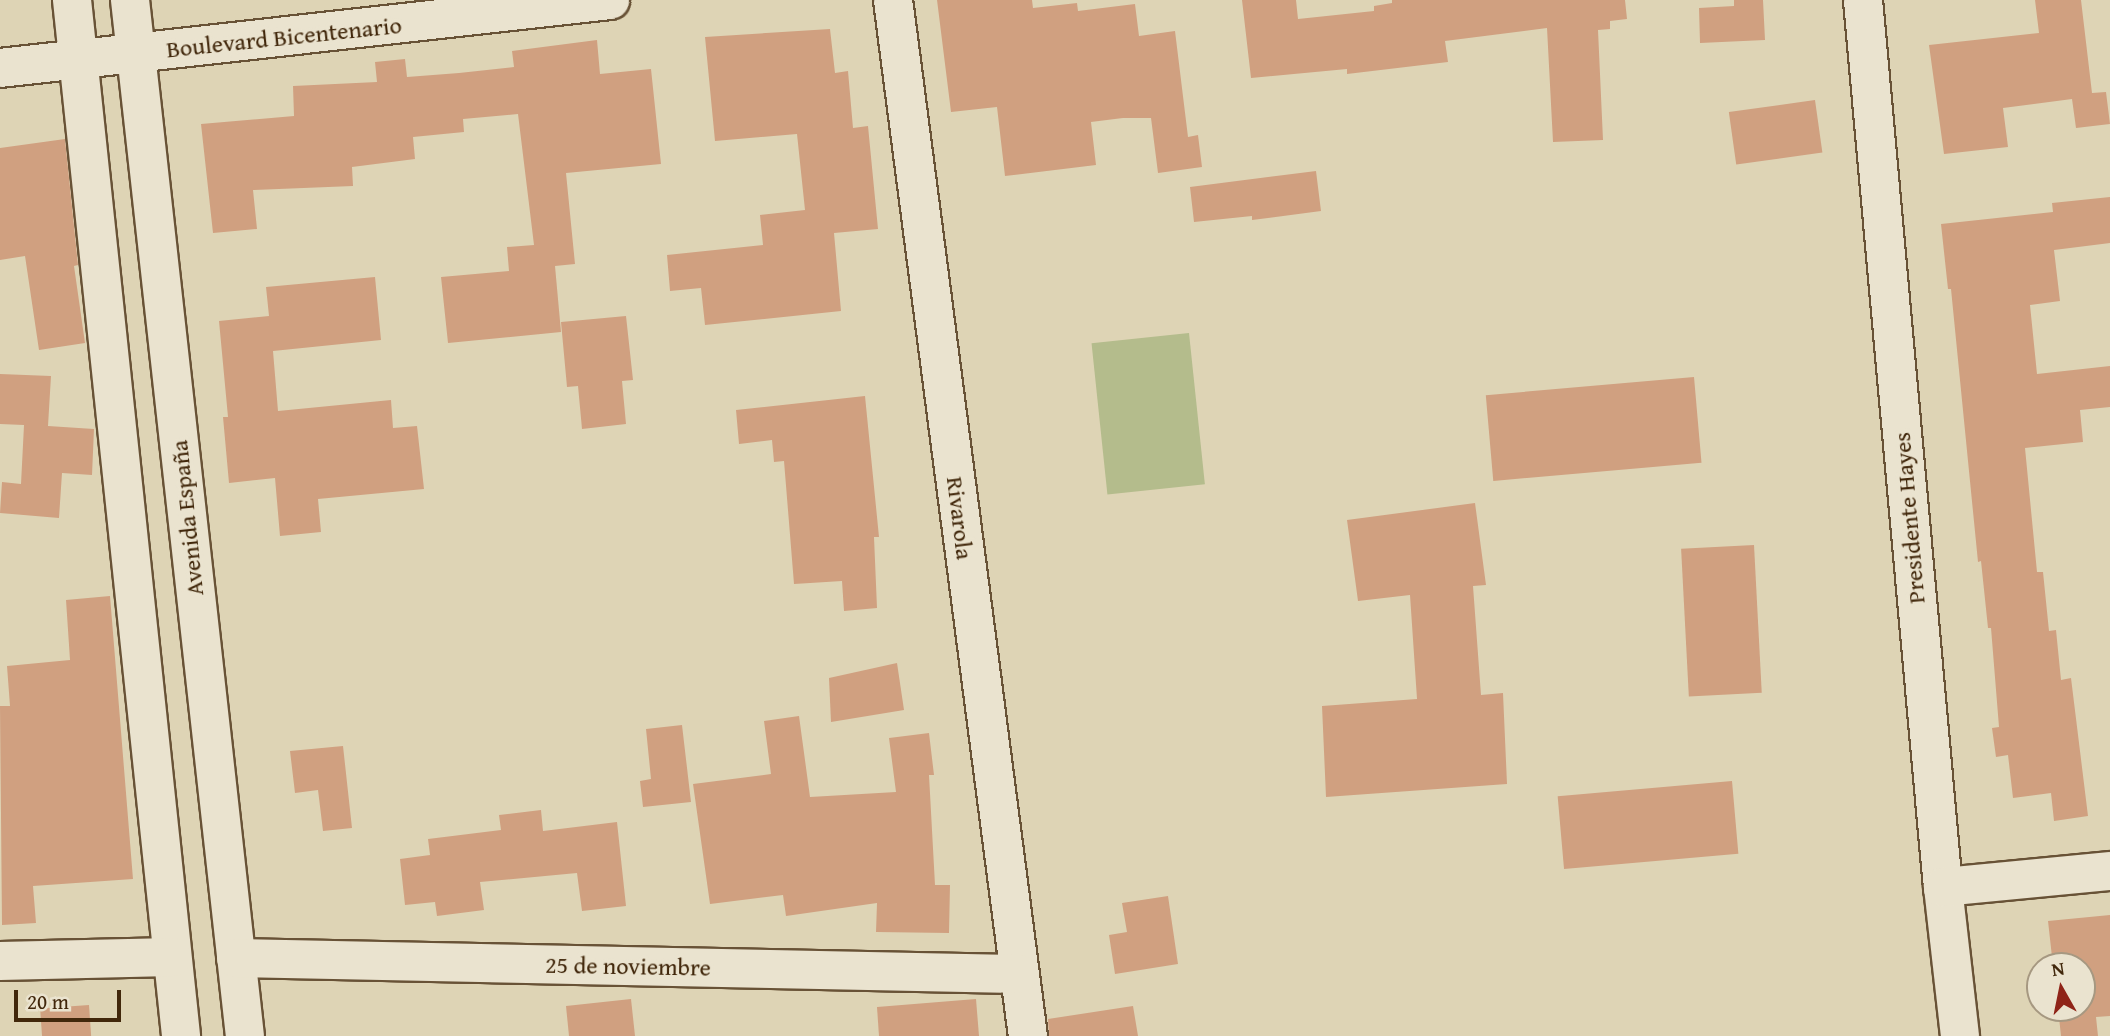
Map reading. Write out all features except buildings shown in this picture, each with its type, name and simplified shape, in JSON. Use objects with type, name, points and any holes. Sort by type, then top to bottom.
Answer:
[{"type":"street","points":[[72,0],[181,1036]]},
{"type":"street","name":"Avenida España","points":[[130,0],[245,1036]]},
{"type":"street","name":"Boulevard Bicentenario","points":[[0,68],[610,0]]},
{"type":"street","name":"Rivarola","points":[[893,0],[1028,1036]]},
{"type":"street","name":"Presidente Hayes","points":[[1863,0],[1943,887],[1960,1036]]},
{"type":"street","points":[[1943,887],[2110,871]]},
{"type":"street","points":[[0,961],[172,957]]},
{"type":"street","name":"25 de noviembre","points":[[236,958],[1019,974]]},
{"type":"green space","points":[[1189,333],[1205,484],[1107,494],[1092,343]]}]
